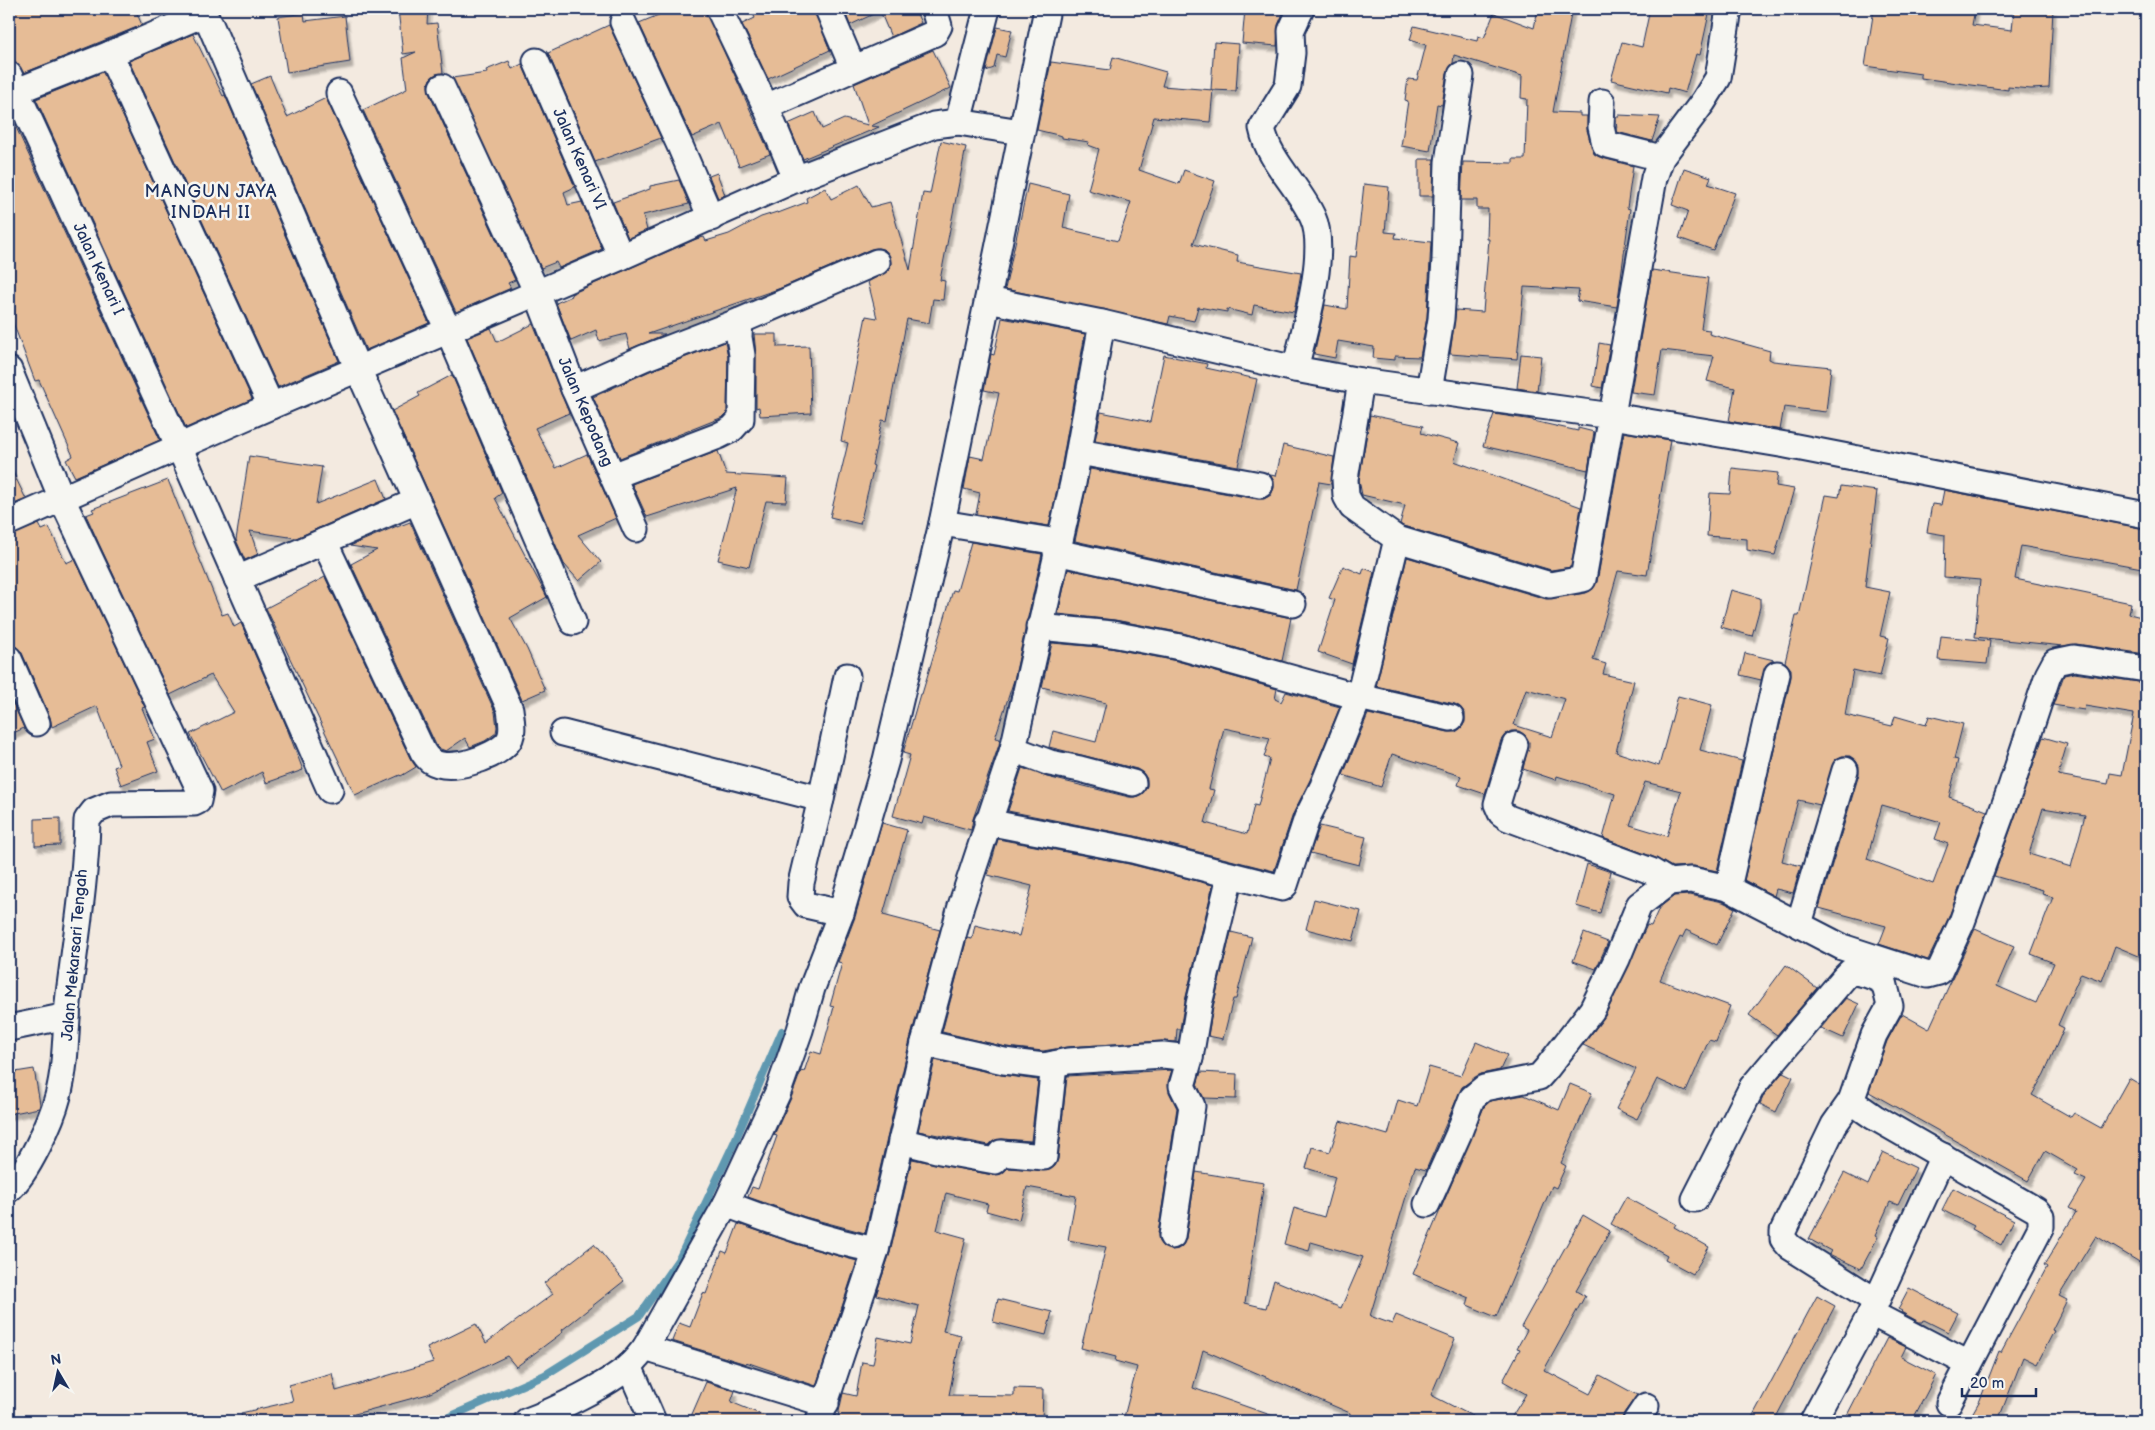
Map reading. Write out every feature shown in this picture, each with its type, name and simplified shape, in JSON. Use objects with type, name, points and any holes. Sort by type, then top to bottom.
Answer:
[{"type":"street","points":[[719,9],[766,107],[796,179]]},
{"type":"street","points":[[828,9],[853,68]]},
{"type":"street","points":[[766,107],[935,34],[939,26],[934,9]]},
{"type":"street","points":[[958,122],[987,9]]},
{"type":"street","points":[[539,1419],[601,1384],[637,1357],[726,1204],[778,1092],[800,1030],[812,988],[841,913],[886,760],[942,523],[1046,9]]},
{"type":"street","points":[[1295,368],[1317,272],[1317,240],[1314,219],[1265,143],[1262,128],[1288,86],[1292,53],[1291,31],[1301,9]]},
{"type":"street","points":[[1360,381],[1345,479],[1346,496],[1352,508],[1397,539],[1550,585],[1583,579],[1654,178],[1661,158],[1703,102],[1718,78],[1728,9]]},
{"type":"street","points":[[11,87],[110,54],[192,19],[202,16],[206,18],[358,369],[510,709],[512,726],[508,742],[492,754],[466,764],[445,765],[432,761],[423,752],[324,541]]},
{"type":"street","points":[[623,22],[711,218]]},
{"type":"street","points":[[110,54],[271,406]]},
{"type":"street","name":"Jalan Kenari VI","points":[[536,60],[621,257]]},
{"type":"street","points":[[1429,390],[1441,319],[1448,162],[1460,75]]},
{"type":"street","name":"Jalan Kenari I","points":[[11,87],[179,447],[330,790]]},
{"type":"street","name":"Jalan Kepodang","points":[[442,87],[537,293],[574,388],[636,529]]},
{"type":"street","points":[[339,93],[449,332],[573,622]]},
{"type":"street","points":[[1602,102],[1601,127],[1605,144],[1661,158]]},
{"type":"street","points":[[9,522],[271,406],[449,332],[711,218],[796,179],[934,125],[958,122],[1020,132]]},
{"type":"street","points":[[574,388],[644,358],[740,321],[877,262]]},
{"type":"street","points":[[988,300],[1360,381],[1612,416],[1786,445],[2146,515]]},
{"type":"street","points":[[613,476],[718,436],[732,429],[741,419],[742,355],[739,338],[740,321]]},
{"type":"street","points":[[637,1357],[822,1413],[876,1250],[924,1043],[961,906],[987,822],[1013,749],[1079,452],[1102,324]]},
{"type":"street","points":[[9,370],[62,499]]},
{"type":"street","points":[[1079,452],[1260,485]]},
{"type":"street","name":"Jalan Mekarsari Tengah","points":[[9,1189],[17,1182],[39,1142],[58,1097],[66,1054],[67,1016],[87,820],[94,811],[111,804],[194,803],[198,801],[200,791],[62,499]]},
{"type":"street","points":[[237,579],[417,501]]},
{"type":"street","points":[[942,523],[1057,547],[1293,604]]},
{"type":"street","points":[[987,822],[1132,850],[1280,889],[1285,885],[1307,818],[1323,786],[1359,697],[1397,539]]},
{"type":"street","points":[[1039,627],[1112,634],[1180,647],[1359,697],[1450,718]]},
{"type":"street","points":[[1426,1204],[1451,1151],[1472,1098],[1484,1088],[1539,1077],[1592,1010],[1617,959],[1639,905],[1669,882],[1691,880],[1728,888],[1850,950],[1928,975],[1939,972],[1962,922],[2010,790],[2048,675],[2055,662],[2074,658],[2146,669]]},
{"type":"street","points":[[9,659],[37,723]]},
{"type":"street","points":[[1728,888],[1777,674]]},
{"type":"street","points":[[841,913],[806,905],[800,897],[801,883],[847,676]]},
{"type":"street","points":[[563,733],[821,799]]},
{"type":"street","points":[[1515,745],[1497,804],[1501,813],[1508,818],[1650,871],[1669,882]]},
{"type":"street","points":[[1013,749],[1050,763],[1133,783]]},
{"type":"street","points":[[1799,924],[1845,770]]},
{"type":"street","points":[[1172,1236],[1192,1106],[1182,1086],[1190,1058],[1200,1004],[1230,876]]},
{"type":"street","points":[[1695,1199],[1752,1087],[1844,978],[1850,972],[1860,972],[1884,982],[1890,1006],[1874,1036],[1851,1101],[1834,1125],[1783,1231],[1783,1239],[1790,1247],[1874,1307],[1969,1364]]},
{"type":"street","points":[[9,1028],[67,1016]]},
{"type":"street","points":[[924,1043],[1004,1061],[1044,1066],[1068,1060],[1163,1055],[1190,1058]]},
{"type":"street","points":[[901,1141],[940,1151],[995,1160],[1001,1153],[1044,1157],[1054,1064]]},
{"type":"street","points":[[1851,1101],[1874,1117],[2036,1210],[2042,1223],[1949,1403]]},
{"type":"street","points":[[1813,1421],[1874,1307],[1944,1156]]},
{"type":"street","points":[[726,1204],[788,1228],[841,1243],[876,1250]]},
{"type":"street","points":[[637,1357],[653,1421]]},
{"type":"building","points":[[9,9],[135,9],[142,25],[24,73],[15,62],[9,49]]},
{"type":"building","points":[[398,9],[428,9],[427,24],[437,23],[443,73],[436,74],[430,79],[428,85],[429,93],[515,280],[508,283],[511,288],[456,312],[363,110],[407,89],[403,58],[416,52],[403,54]]},
{"type":"building","points":[[673,9],[705,9],[770,154],[739,166],[722,124],[692,137],[639,23]]},
{"type":"building","points":[[751,9],[814,9],[830,50],[768,79],[742,24],[755,18]]},
{"type":"building","points":[[844,9],[915,9],[921,23],[891,37],[880,11],[850,25]]},
{"type":"building","points":[[1245,9],[1285,9],[1278,25],[1277,46],[1242,43]]},
{"type":"building","points":[[1538,9],[1572,9],[1553,112],[1580,113],[1580,116],[1587,116],[1587,130],[1594,154],[1633,166],[1627,208],[1630,209],[1617,307],[1577,301],[1579,290],[1524,287],[1517,359],[1450,354],[1456,310],[1483,312],[1489,239],[1487,239],[1488,209],[1477,209],[1477,200],[1461,200],[1463,162],[1513,163],[1513,159],[1525,159],[1527,99],[1521,98],[1522,76],[1454,55],[1453,63],[1447,73],[1442,105],[1437,104],[1430,151],[1401,146],[1408,101],[1405,100],[1408,79],[1417,80],[1426,45],[1410,40],[1414,26],[1477,41],[1478,36],[1484,38],[1494,13],[1534,28]]},
{"type":"building","points":[[1650,9],[1710,9],[1700,55],[1696,54],[1685,93],[1668,88],[1667,93],[1611,80],[1622,42],[1642,47]]},
{"type":"building","points":[[1874,9],[1975,9],[1972,25],[2012,30],[2014,9],[2053,9],[2049,88],[2008,87],[2008,90],[1921,78],[1921,74],[1865,66]]},
{"type":"building","points":[[304,13],[305,21],[345,16],[350,62],[287,72],[278,17]]},
{"type":"building","points":[[609,25],[661,138],[595,162],[548,53]]},
{"type":"building","points":[[997,27],[1012,30],[1005,57],[997,55],[994,68],[986,71]]},
{"type":"building","points":[[193,34],[223,96],[225,95],[339,361],[278,387],[129,61]]},
{"type":"building","points":[[1214,42],[1239,44],[1236,91],[1211,90]]},
{"type":"building","points":[[933,50],[951,88],[871,126],[879,127],[803,159],[788,124],[815,112],[822,129],[844,119],[868,125],[854,84]]},
{"type":"building","points":[[1113,57],[1166,72],[1162,86],[1213,90],[1210,122],[1154,117],[1139,170],[1179,184],[1184,170],[1215,181],[1193,244],[1238,255],[1237,262],[1301,273],[1294,312],[1254,305],[1252,315],[1227,309],[1227,312],[1198,307],[1194,321],[1170,316],[1168,324],[1005,289],[1028,184],[1069,194],[1063,228],[1118,241],[1131,202],[1088,190],[1099,149],[1088,145],[1089,142],[1062,138],[1062,136],[1037,130],[1051,62],[1110,70]]},
{"type":"building","points":[[509,61],[512,69],[522,64],[575,187],[564,192],[568,205],[582,202],[602,249],[559,268],[556,262],[541,268],[452,78],[487,73],[486,70]]},
{"type":"building","points":[[103,72],[252,399],[186,428],[36,99]]},
{"type":"building","points":[[270,76],[287,117],[326,98],[429,323],[366,350],[251,84]]},
{"type":"building","points":[[9,112],[160,440],[75,477],[66,460],[73,456],[39,380],[35,381],[9,312]]},
{"type":"building","points":[[1619,115],[1660,117],[1652,141],[1617,132],[1616,117],[1619,117]]},
{"type":"building","points":[[941,141],[966,147],[940,280],[945,281],[943,300],[933,299],[929,323],[907,319],[887,421],[882,420],[872,465],[874,466],[860,524],[830,517],[848,443],[841,441],[866,316],[877,318],[868,282],[889,270],[891,264],[890,257],[885,250],[871,249],[781,288],[648,334],[665,334],[630,349],[626,334],[599,341],[596,330],[571,341],[556,303],[572,296],[571,294],[696,239],[704,237],[706,241],[729,234],[761,217],[807,202],[806,198],[825,188],[831,199],[859,185],[871,207],[890,202],[910,270],[923,193],[930,194]]},
{"type":"building","points":[[1419,159],[1434,159],[1433,196],[1419,196]]},
{"type":"building","points":[[1684,168],[1711,177],[1708,184],[1735,193],[1713,250],[1679,238],[1688,211],[1672,205]]},
{"type":"building","points":[[717,173],[725,195],[718,198],[709,176]]},
{"type":"building","points":[[679,180],[689,204],[643,215],[647,230],[628,238],[613,202],[650,189],[650,186]]},
{"type":"building","points":[[1364,184],[1389,187],[1385,232],[1396,233],[1395,238],[1431,242],[1427,317],[1420,357],[1395,356],[1395,360],[1373,358],[1374,347],[1338,341],[1335,358],[1314,354],[1325,305],[1347,309],[1350,256],[1356,257]]},
{"type":"building","points":[[1652,270],[1708,278],[1701,329],[1710,330],[1709,334],[1770,351],[1769,359],[1773,361],[1831,367],[1826,412],[1784,407],[1780,430],[1729,421],[1735,388],[1707,381],[1714,356],[1662,350],[1655,395],[1631,392]]},
{"type":"building","points":[[1002,318],[1085,334],[1049,526],[976,514],[980,493],[964,489],[970,456],[984,459],[999,393],[984,390],[991,354],[994,355]]},
{"type":"building","points":[[533,324],[569,413],[535,428],[556,468],[587,454],[616,518],[578,535],[601,562],[579,581],[564,564],[467,338],[491,328],[497,342]]},
{"type":"building","points":[[754,334],[777,334],[777,347],[809,346],[811,413],[760,416],[759,407],[756,408]]},
{"type":"building","points":[[725,342],[728,356],[727,413],[723,417],[620,458],[593,397],[650,371]]},
{"type":"building","points":[[1599,343],[1610,345],[1602,388],[1593,386]]},
{"type":"building","points":[[1521,354],[1541,356],[1537,391],[1517,388]]},
{"type":"building","points":[[1164,355],[1207,364],[1206,368],[1257,379],[1238,466],[1095,440],[1101,412],[1150,422]]},
{"type":"building","points":[[452,375],[502,493],[495,498],[547,597],[510,618],[527,649],[545,690],[522,700],[392,411],[420,396],[418,393]]},
{"type":"building","points":[[1494,414],[1533,420],[1578,431],[1578,428],[1594,432],[1588,470],[1483,446]]},
{"type":"building","points":[[1370,415],[1423,426],[1421,433],[1459,443],[1454,461],[1581,507],[1571,567],[1551,570],[1400,524],[1405,505],[1362,495],[1359,480]]},
{"type":"building","points":[[1624,432],[1670,440],[1647,575],[1618,571],[1593,660],[1606,664],[1603,674],[1634,681],[1616,752],[1659,766],[1678,696],[1712,705],[1700,750],[1742,761],[1717,871],[1694,866],[1672,867],[1656,858],[1603,838],[1615,794],[1557,776],[1556,780],[1523,769],[1529,742],[1525,735],[1519,731],[1511,731],[1501,740],[1485,794],[1458,785],[1461,776],[1392,754],[1381,787],[1343,775],[1368,714],[1448,732],[1456,732],[1465,722],[1465,713],[1455,704],[1376,686],[1407,557],[1546,599],[1586,593],[1593,589],[1597,582]],"holes":[[[1526,689],[1565,699],[1552,737],[1514,725]],[[1645,782],[1681,791],[1667,836],[1630,825]]]},
{"type":"building","points":[[1283,445],[1334,457],[1331,484],[1319,482],[1296,590],[1075,541],[1090,469],[1264,499],[1271,495],[1274,488],[1274,481],[1270,475],[1276,476]]},
{"type":"building","points":[[718,451],[726,474],[788,478],[786,502],[766,501],[749,567],[718,560],[737,488],[647,517],[632,484]]},
{"type":"building","points":[[249,456],[322,467],[316,504],[378,479],[386,499],[296,538],[250,531],[258,554],[245,560],[236,540]]},
{"type":"building","points":[[9,464],[26,499],[9,506]]},
{"type":"building","points":[[1732,468],[1778,473],[1776,486],[1794,489],[1775,555],[1747,550],[1747,539],[1707,536],[1710,493],[1730,494]]},
{"type":"building","points":[[168,480],[222,615],[228,613],[234,627],[241,623],[285,723],[303,770],[266,783],[262,772],[221,793],[190,734],[234,712],[211,675],[170,695],[99,544],[86,515],[94,512],[92,509]]},
{"type":"building","points":[[1841,486],[1877,491],[1865,587],[1890,592],[1880,636],[1889,638],[1880,676],[1853,670],[1845,715],[1892,726],[1895,716],[1926,725],[1929,716],[1963,724],[1954,759],[1958,760],[1949,797],[1987,811],[1949,917],[1928,960],[1879,944],[1886,926],[1819,908],[1859,774],[1859,766],[1850,756],[1842,756],[1835,760],[1820,805],[1798,800],[1782,861],[1801,866],[1793,893],[1776,889],[1774,896],[1744,880],[1791,677],[1791,669],[1785,662],[1796,616],[1799,616],[1826,495],[1839,497]],"holes":[[[1882,805],[1941,822],[1935,839],[1948,844],[1933,884],[1867,859]]]},
{"type":"building","points":[[1944,490],[2146,529],[2146,546],[2142,568],[2021,546],[2015,579],[2131,603],[2129,614],[2146,618],[2146,654],[2076,644],[2063,646],[1975,637],[1980,580],[1944,577],[1945,535],[1927,532],[1932,504],[1941,505]]},
{"type":"building","points":[[410,522],[495,712],[496,733],[485,741],[470,747],[465,738],[446,751],[438,748],[436,745],[351,564],[377,550],[350,546]]},
{"type":"building","points":[[39,524],[42,530],[49,527],[66,563],[75,559],[145,707],[142,708],[155,739],[147,742],[158,771],[121,785],[114,767],[119,765],[97,706],[52,727],[50,717],[22,653],[17,647],[9,645],[9,536]]},
{"type":"building","points":[[971,542],[1042,554],[1014,680],[995,738],[1000,739],[999,745],[973,819],[971,830],[924,817],[922,824],[893,816],[910,755],[903,753],[953,590],[957,591]]},
{"type":"building","points":[[1343,566],[1362,574],[1364,568],[1374,572],[1352,664],[1318,652],[1335,600],[1329,598]]},
{"type":"building","points":[[1068,569],[1291,618],[1282,661],[1183,633],[1115,620],[1058,614]]},
{"type":"building","points":[[325,577],[410,758],[416,767],[401,776],[355,795],[266,608]]},
{"type":"building","points":[[1731,590],[1760,598],[1760,607],[1752,636],[1721,627]]},
{"type":"building","points":[[1941,636],[1990,641],[1987,664],[1938,660]]},
{"type":"building","points":[[1052,643],[1110,648],[1177,661],[1277,689],[1275,699],[1281,702],[1286,692],[1340,707],[1310,780],[1293,814],[1274,871],[1135,836],[1008,811],[1022,768],[1047,777],[1129,797],[1136,797],[1143,793],[1147,786],[1147,779],[1137,769],[1049,747],[1053,731],[1096,742],[1106,703],[1042,687]],"holes":[[[1224,728],[1270,738],[1264,757],[1270,759],[1258,806],[1254,805],[1247,834],[1205,823],[1214,790],[1209,789]]]},
{"type":"building","points":[[1745,653],[1774,660],[1766,665],[1761,680],[1740,675]]},
{"type":"building","points":[[2074,673],[2146,683],[2146,959],[2115,946],[2102,981],[2081,973],[2058,1025],[2064,1028],[2044,1074],[2032,1095],[2071,1117],[2074,1113],[2101,1128],[2129,1078],[2146,1088],[2146,1266],[2096,1236],[2059,1296],[2067,1300],[2037,1364],[2023,1357],[1998,1421],[1968,1421],[1980,1400],[1999,1351],[2001,1352],[2047,1267],[2044,1265],[2076,1212],[2069,1208],[2086,1180],[2075,1175],[2078,1170],[2045,1151],[2028,1181],[1869,1092],[1887,1041],[1902,1014],[1929,1029],[1975,929],[2014,946],[1997,986],[2036,1003],[2054,963],[2031,954],[2053,897],[2042,894],[2043,890],[1994,876],[2043,737],[2067,744],[2058,775],[2108,784],[2110,773],[2122,775],[2134,714],[2085,706],[2084,710],[2053,705],[2064,675]],"holes":[[[2043,808],[2085,815],[2071,867],[2029,854]]]},
{"type":"building","points":[[9,694],[24,728],[9,735]]},
{"type":"building","points":[[60,818],[60,845],[35,846],[35,819]]},
{"type":"building","points":[[882,823],[907,830],[883,915],[940,930],[910,1040],[865,1233],[805,1217],[748,1197],[752,1187],[758,1189],[777,1136],[774,1135],[801,1071],[804,1072],[811,1051],[821,1054],[834,1007],[830,1006],[842,963],[838,962],[855,917]]},
{"type":"building","points":[[1320,826],[1366,837],[1359,865],[1310,853]]},
{"type":"building","points":[[998,839],[1129,864],[1213,885],[1180,1029],[1177,1029],[1176,1042],[1162,1041],[1067,1047],[1043,1051],[1006,1047],[942,1032],[967,938],[972,939],[975,925],[1019,936],[1032,886],[988,875]]},
{"type":"building","points":[[1587,864],[1611,872],[1600,913],[1576,906]]},
{"type":"building","points":[[1690,895],[1723,902],[1735,908],[1717,945],[1686,930],[1682,938],[1680,937],[1660,980],[1730,1006],[1716,1042],[1709,1040],[1686,1092],[1657,1079],[1637,1119],[1616,1109],[1636,1069],[1583,1045],[1605,1016],[1647,925],[1651,926],[1659,908],[1674,896]]},
{"type":"building","points":[[1314,899],[1361,911],[1353,941],[1306,929]]},
{"type":"building","points":[[1231,932],[1252,937],[1236,999],[1233,999],[1223,1039],[1208,1036]]},
{"type":"building","points":[[1584,933],[1608,942],[1596,969],[1573,961]]},
{"type":"building","points":[[1786,965],[1817,988],[1777,1035],[1749,1015]]},
{"type":"building","points":[[1846,998],[1859,1004],[1843,1038],[1821,1028]]},
{"type":"building","points":[[1476,1042],[1507,1055],[1500,1070],[1481,1074],[1462,1087],[1426,1170],[1415,1167],[1370,1316],[1392,1324],[1396,1315],[1455,1339],[1431,1395],[1482,1421],[1364,1421],[1350,1415],[1350,1413],[1203,1350],[1193,1388],[1279,1418],[1278,1421],[1123,1421],[1137,1367],[1115,1361],[1116,1357],[1081,1348],[1106,1247],[1068,1240],[1076,1196],[1027,1187],[1019,1220],[986,1211],[988,1204],[946,1193],[937,1230],[966,1238],[943,1331],[961,1335],[949,1395],[1014,1396],[1014,1388],[1043,1389],[1042,1421],[837,1421],[843,1393],[856,1396],[862,1362],[873,1364],[878,1337],[910,1344],[919,1306],[876,1295],[890,1253],[912,1159],[992,1175],[1001,1174],[1008,1168],[1049,1170],[1055,1166],[1058,1159],[1067,1076],[1172,1070],[1168,1082],[1169,1092],[1177,1108],[1158,1234],[1159,1242],[1163,1247],[1170,1250],[1178,1249],[1183,1245],[1186,1238],[1196,1172],[1264,1183],[1245,1303],[1266,1308],[1274,1280],[1341,1308],[1363,1257],[1311,1242],[1309,1251],[1284,1244],[1294,1208],[1324,1217],[1335,1177],[1306,1168],[1312,1147],[1330,1152],[1340,1121],[1388,1135],[1398,1100],[1417,1106],[1429,1067],[1461,1076]]},
{"type":"building","points":[[935,1060],[1001,1075],[1038,1080],[1031,1141],[1002,1139],[995,1140],[989,1145],[918,1131]]},
{"type":"building","points":[[34,1069],[40,1104],[39,1108],[9,1114],[9,1073]]},
{"type":"building","points":[[1201,1072],[1237,1074],[1236,1099],[1204,1098],[1197,1085]]},
{"type":"building","points":[[1783,1072],[1793,1077],[1776,1112],[1760,1104],[1764,1095]]},
{"type":"building","points":[[1570,1084],[1592,1093],[1561,1163],[1566,1166],[1556,1188],[1552,1186],[1496,1317],[1467,1305],[1469,1298],[1413,1274],[1484,1107],[1490,1101],[1524,1095],[1559,1110]]},
{"type":"building","points":[[1883,1152],[1916,1168],[1898,1205],[1890,1202],[1875,1235],[1878,1237],[1861,1269],[1829,1254],[1831,1251],[1809,1239],[1844,1173],[1868,1185]]},
{"type":"building","points":[[1953,1188],[2014,1220],[2001,1245],[1972,1229],[1974,1226],[1942,1210]]},
{"type":"building","points":[[1626,1197],[1676,1224],[1674,1227],[1709,1247],[1693,1274],[1665,1259],[1667,1255],[1611,1224]]},
{"type":"building","points":[[1583,1215],[1610,1231],[1576,1291],[1585,1296],[1544,1370],[1590,1394],[1600,1375],[1637,1395],[1624,1413],[1622,1421],[1509,1421],[1526,1394],[1503,1381],[1520,1349],[1517,1348],[1527,1330],[1521,1327]]},
{"type":"building","points":[[738,1224],[796,1244],[857,1261],[816,1386],[746,1362],[746,1364],[672,1341],[679,1323],[690,1327],[703,1293],[706,1294],[722,1251],[727,1253]]},
{"type":"building","points":[[594,1244],[624,1281],[562,1330],[563,1332],[516,1367],[507,1356],[428,1394],[329,1421],[242,1421],[241,1413],[293,1401],[289,1385],[332,1373],[336,1391],[433,1362],[427,1348],[476,1324],[486,1343],[553,1294],[544,1283]]},
{"type":"building","points":[[1909,1288],[1958,1313],[1948,1332],[1924,1320],[1919,1322],[1898,1309]]},
{"type":"building","points":[[1817,1296],[1835,1306],[1774,1421],[1750,1421]]},
{"type":"building","points":[[998,1299],[1052,1312],[1046,1335],[993,1322]]},
{"type":"building","points":[[1887,1338],[1906,1347],[1901,1357],[1936,1375],[1912,1421],[1844,1421]]},
{"type":"building","points":[[706,1382],[735,1391],[731,1402],[777,1421],[689,1421]]},
{"type":"waterway","points":[[440,1421],[545,1375],[639,1316],[680,1257],[734,1143],[782,1031]]},
{"type":"district","name":"MANGUN JAYA INDAH II","points":[[211,201]]}]
